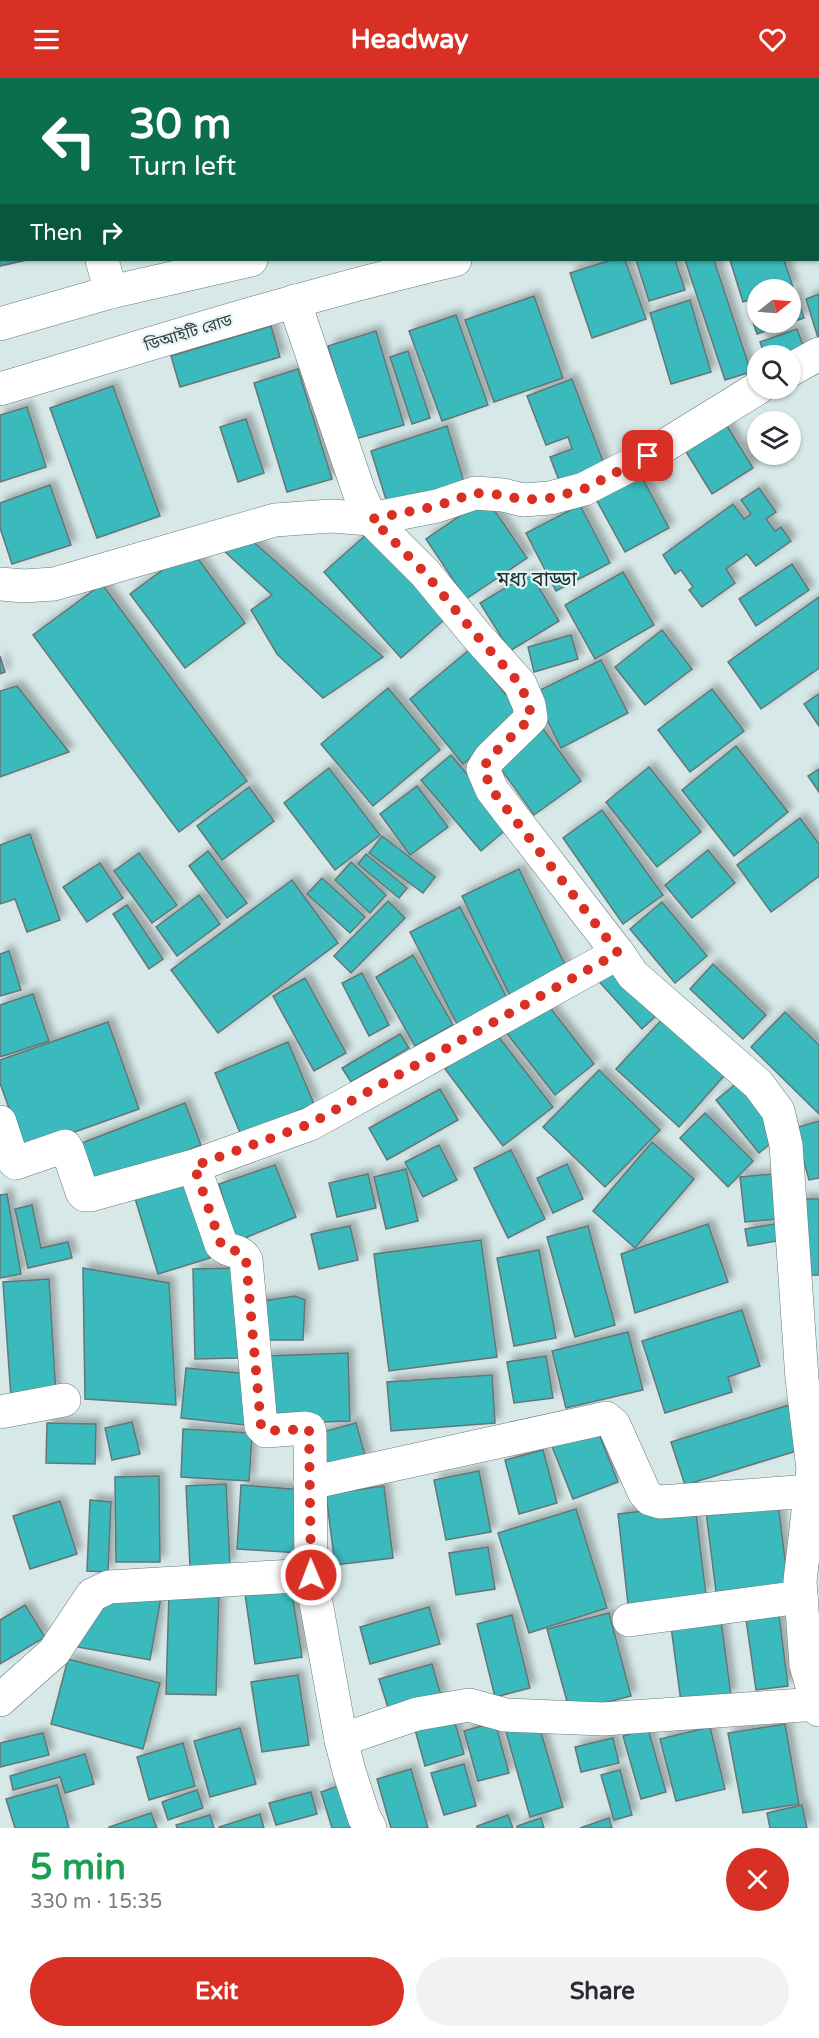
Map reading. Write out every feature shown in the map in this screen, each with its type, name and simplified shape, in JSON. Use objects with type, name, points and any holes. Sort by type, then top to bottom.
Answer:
[{"type":"street","points":[[102,261],[111,292]]},
{"type":"street","points":[[0,324],[111,292],[247,261]]},
{"type":"street","name":"ডিআইটি রোড","points":[[0,389],[294,301],[376,278],[451,261]]},
{"type":"street","points":[[294,301],[359,492],[372,519],[425,573],[520,684],[529,705],[531,718],[489,758],[483,769],[492,790],[633,975],[758,1083],[778,1111],[786,1145],[802,1380],[813,1469],[800,1581],[806,1665],[818,1707],[603,1719],[505,1715],[469,1705],[417,1714],[341,1740]]},
{"type":"street","points":[[801,364],[819,354]]},
{"type":"street","points":[[0,584],[24,586],[54,584],[275,520],[331,516],[372,519],[437,506],[474,493],[503,495],[523,500],[550,498],[584,489],[648,456],[747,395]]},
{"type":"street","points":[[0,1122],[12,1159],[16,1163],[65,1146],[85,1196],[194,1166],[310,1124],[618,953]]},
{"type":"street","points":[[194,1166],[221,1244],[225,1249],[239,1252],[246,1260],[261,1426],[266,1431],[309,1429],[311,1575],[341,1740],[364,1817],[370,1828]]},
{"type":"street","points":[[0,1412],[64,1400]]},
{"type":"street","points":[[310,1483],[606,1418],[614,1425],[644,1492],[650,1499],[660,1502],[811,1491]]},
{"type":"street","points":[[0,1700],[54,1652],[92,1596],[99,1590],[109,1587],[311,1575]]},
{"type":"street","points":[[629,1620],[801,1596]]},
{"type":"building","points":[[0,261],[22,261],[0,266]]},
{"type":"building","points":[[608,261],[625,261],[646,319],[592,338],[570,273]]},
{"type":"building","points":[[636,261],[675,261],[685,290],[649,301]]},
{"type":"building","points":[[685,261],[714,261],[747,360],[747,373],[725,380]]},
{"type":"building","points":[[730,261],[784,261],[790,279],[747,279],[747,301],[743,302]]},
{"type":"building","points":[[819,294],[819,341],[806,299]]},
{"type":"building","points":[[534,296],[563,378],[494,402],[465,320]]},
{"type":"building","points":[[690,300],[711,372],[671,384],[650,313]]},
{"type":"building","points":[[456,315],[488,405],[442,421],[409,331]]},
{"type":"building","points":[[271,326],[280,357],[180,387],[171,356]]},
{"type":"building","points":[[376,331],[404,425],[355,439],[328,346]]},
{"type":"building","points":[[786,333],[798,333],[808,359],[801,358],[801,345],[761,345],[760,342]]},
{"type":"building","points":[[408,351],[430,418],[412,424],[390,357]]},
{"type":"building","points":[[298,369],[332,479],[287,492],[254,383]]},
{"type":"building","points":[[572,379],[607,472],[562,488],[550,457],[572,449],[568,437],[546,445],[527,396]]},
{"type":"building","points":[[113,386],[160,516],[97,538],[50,408]]},
{"type":"building","points":[[27,407],[46,467],[0,482],[0,415]]},
{"type":"building","points":[[721,416],[747,458],[747,465],[751,465],[753,468],[712,494],[680,442]]},
{"type":"building","points":[[246,419],[264,473],[238,482],[220,427]]},
{"type":"building","points":[[447,426],[464,482],[388,506],[371,451]]},
{"type":"building","points":[[636,466],[669,528],[625,552],[591,490]]},
{"type":"building","points":[[50,485],[71,545],[12,564],[0,528],[0,503]]},
{"type":"building","points":[[759,488],[776,512],[766,519],[775,531],[781,527],[791,541],[756,566],[747,554],[726,569],[735,583],[702,607],[689,590],[693,587],[681,570],[675,574],[663,555],[733,504],[744,519],[751,514],[741,500]]},
{"type":"building","points":[[486,498],[527,558],[466,599],[426,539]]},
{"type":"building","points":[[580,505],[610,563],[556,591],[526,533]]},
{"type":"building","points":[[368,533],[445,619],[401,658],[324,572]]},
{"type":"building","points":[[248,537],[383,657],[323,698],[277,654],[251,610],[272,595],[223,550]]},
{"type":"building","points":[[191,549],[245,623],[185,668],[130,594]]},
{"type":"building","points":[[792,564],[809,590],[756,626],[739,599]]},
{"type":"building","points":[[623,572],[654,625],[595,659],[565,605]]},
{"type":"building","points":[[530,573],[559,621],[510,651],[480,603]]},
{"type":"building","points":[[102,584],[247,781],[179,832],[33,635]]},
{"type":"building","points":[[819,597],[819,668],[761,709],[728,662]]},
{"type":"building","points":[[662,630],[692,669],[645,705],[615,667]]},
{"type":"building","points":[[571,635],[578,659],[534,672],[528,647]]},
{"type":"building","points":[[469,650],[523,715],[463,764],[410,699]]},
{"type":"building","points":[[0,656],[5,672],[0,674]]},
{"type":"building","points":[[601,660],[628,713],[561,748],[534,693]]},
{"type":"building","points":[[17,686],[69,752],[0,777],[0,691]]},
{"type":"building","points":[[388,688],[440,750],[373,806],[321,744]]},
{"type":"building","points":[[712,689],[744,731],[690,772],[658,730]]},
{"type":"building","points":[[819,694],[819,726],[804,704]]},
{"type":"building","points":[[541,726],[581,781],[534,815],[495,761]]},
{"type":"building","points":[[736,746],[788,812],[734,856],[682,790]]},
{"type":"building","points":[[451,755],[510,826],[481,851],[421,780]]},
{"type":"building","points":[[649,767],[701,832],[657,867],[606,802]]},
{"type":"building","points":[[329,768],[380,835],[335,870],[284,803]]},
{"type":"building","points":[[819,769],[819,792],[808,776]]},
{"type":"building","points":[[417,786],[448,827],[410,855],[380,814]]},
{"type":"building","points":[[249,787],[274,821],[222,860],[197,826]]},
{"type":"building","points":[[602,810],[663,895],[623,924],[563,838]]},
{"type":"building","points":[[800,818],[819,844],[819,876],[771,912],[737,865]]},
{"type":"building","points":[[30,834],[60,920],[27,932],[15,899],[0,904],[0,845]]},
{"type":"building","points":[[382,836],[435,877],[423,893],[369,853]]},
{"type":"building","points":[[708,850],[735,883],[692,918],[665,885]]},
{"type":"building","points":[[208,851],[247,903],[227,918],[189,866]]},
{"type":"building","points":[[139,853],[177,905],[152,923],[114,871]]},
{"type":"building","points":[[366,854],[407,888],[399,898],[358,864]]},
{"type":"building","points":[[351,862],[386,895],[370,913],[335,880]]},
{"type":"building","points":[[100,863],[123,898],[87,922],[63,887]]},
{"type":"building","points":[[519,869],[568,971],[511,998],[462,896]]},
{"type":"building","points":[[322,878],[365,917],[350,933],[307,894]]},
{"type":"building","points":[[292,880],[338,943],[218,1033],[171,970]]},
{"type":"building","points":[[199,895],[220,924],[177,956],[156,927]]},
{"type":"building","points":[[388,901],[405,918],[351,973],[334,956]]},
{"type":"building","points":[[662,902],[707,956],[675,983],[630,929]]},
{"type":"building","points":[[127,905],[163,959],[149,969],[113,914]]},
{"type":"building","points":[[460,907],[507,998],[457,1024],[410,932]]},
{"type":"building","points":[[9,951],[21,990],[0,996],[0,954]]},
{"type":"building","points":[[413,955],[453,1025],[415,1046],[376,977]]},
{"type":"building","points":[[610,961],[658,1014],[642,1029],[594,976]]},
{"type":"building","points":[[713,964],[766,1015],[743,1039],[690,989]]},
{"type":"building","points":[[362,973],[389,1025],[369,1036],[342,983]]},
{"type":"building","points":[[305,978],[346,1053],[314,1071],[273,996]]},
{"type":"building","points":[[33,994],[49,1041],[0,1057],[0,1005]]},
{"type":"building","points":[[544,1000],[594,1064],[555,1095],[505,1031]]},
{"type":"building","points":[[785,1012],[819,1045],[819,1114],[751,1047]]},
{"type":"building","points":[[667,1014],[729,1070],[679,1127],[616,1069]]},
{"type":"building","points":[[108,1022],[139,1109],[24,1150],[0,1083],[0,1060]]},
{"type":"building","points":[[494,1031],[553,1107],[503,1146],[445,1069]]},
{"type":"building","points":[[400,1034],[409,1048],[351,1082],[342,1068]]},
{"type":"building","points":[[288,1042],[314,1104],[241,1135],[215,1073]]},
{"type":"building","points":[[599,1070],[660,1130],[605,1187],[543,1127]]},
{"type":"building","points":[[737,1083],[780,1136],[759,1153],[716,1100]]},
{"type":"building","points":[[440,1089],[458,1120],[387,1160],[369,1128]]},
{"type":"building","points":[[185,1103],[201,1145],[94,1188],[77,1145]]},
{"type":"building","points":[[705,1113],[753,1161],[728,1187],[680,1138]]},
{"type":"building","points":[[819,1121],[819,1178],[809,1180],[795,1128]]},
{"type":"building","points":[[652,1142],[694,1179],[635,1248],[593,1211]]},
{"type":"building","points":[[439,1145],[457,1180],[423,1197],[405,1162]]},
{"type":"building","points":[[511,1150],[545,1219],[508,1238],[474,1168]]},
{"type":"building","points":[[567,1164],[583,1199],[553,1213],[537,1178]]},
{"type":"building","points":[[275,1165],[296,1217],[235,1242],[219,1184]]},
{"type":"building","points":[[406,1169],[418,1221],[386,1229],[374,1177]]},
{"type":"building","points":[[368,1174],[376,1208],[337,1217],[329,1183]]},
{"type":"building","points":[[773,1174],[778,1219],[745,1222],[740,1177]]},
{"type":"building","points":[[186,1180],[210,1258],[158,1274],[134,1195]]},
{"type":"building","points":[[7,1194],[21,1274],[0,1278],[0,1195]]},
{"type":"building","points":[[801,1199],[819,1199],[819,1275],[805,1275]]},
{"type":"building","points":[[32,1205],[41,1248],[68,1242],[72,1258],[28,1268],[15,1209]]},
{"type":"building","points":[[780,1223],[783,1240],[748,1246],[745,1229]]},
{"type":"building","points":[[708,1224],[728,1282],[635,1313],[621,1254]]},
{"type":"building","points":[[350,1226],[358,1260],[319,1269],[311,1234]]},
{"type":"building","points":[[588,1226],[615,1325],[575,1337],[547,1237]]},
{"type":"building","points":[[481,1240],[497,1357],[389,1371],[374,1254]]},
{"type":"building","points":[[539,1250],[556,1338],[514,1346],[497,1258]]},
{"type":"building","points":[[83,1268],[169,1283],[176,1405],[85,1399]]},
{"type":"building","points":[[237,1268],[239,1358],[195,1359],[193,1269]]},
{"type":"building","points":[[49,1279],[56,1395],[11,1398],[3,1282]]},
{"type":"building","points":[[295,1296],[305,1300],[303,1340],[262,1340],[256,1302]]},
{"type":"building","points":[[742,1310],[760,1366],[728,1377],[732,1392],[665,1413],[642,1341]]},
{"type":"building","points":[[628,1332],[643,1390],[566,1408],[552,1351]]},
{"type":"building","points":[[348,1353],[350,1421],[269,1424],[265,1356]]},
{"type":"building","points":[[546,1356],[553,1398],[514,1403],[507,1362]]},
{"type":"building","points":[[186,1368],[250,1374],[245,1425],[181,1418]]},
{"type":"building","points":[[492,1375],[495,1423],[391,1431],[387,1382]]},
{"type":"building","points":[[789,1405],[803,1449],[685,1485],[671,1442]]},
{"type":"building","points":[[132,1422],[140,1454],[112,1460],[105,1428]]},
{"type":"building","points":[[47,1423],[96,1424],[95,1464],[46,1463]]},
{"type":"building","points":[[356,1423],[366,1459],[316,1473],[319,1433]]},
{"type":"building","points":[[596,1426],[618,1482],[573,1499],[551,1444]]},
{"type":"building","points":[[183,1429],[252,1433],[249,1481],[181,1477]]},
{"type":"building","points":[[543,1450],[557,1503],[519,1514],[505,1460]]},
{"type":"building","points":[[479,1471],[491,1532],[446,1540],[434,1480]]},
{"type":"building","points":[[159,1476],[160,1562],[116,1562],[115,1477]]},
{"type":"building","points":[[226,1484],[230,1565],[190,1566],[186,1486]]},
{"type":"building","points":[[241,1485],[304,1490],[300,1553],[237,1549]]},
{"type":"building","points":[[384,1486],[393,1558],[335,1565],[326,1494]]},
{"type":"building","points":[[777,1495],[788,1583],[716,1592],[705,1504]]},
{"type":"building","points":[[90,1500],[111,1502],[108,1572],[87,1571]]},
{"type":"building","points":[[60,1501],[77,1554],[30,1569],[13,1516]]},
{"type":"building","points":[[695,1505],[706,1595],[628,1604],[618,1514]]},
{"type":"building","points":[[576,1509],[607,1608],[529,1633],[498,1533]]},
{"type":"building","points":[[488,1547],[495,1589],[456,1595],[449,1553]]},
{"type":"building","points":[[291,1587],[302,1657],[255,1664],[245,1594]]},
{"type":"building","points":[[169,1591],[219,1592],[216,1695],[166,1694]]},
{"type":"building","points":[[113,1593],[161,1597],[150,1660],[72,1646]]},
{"type":"building","points":[[25,1605],[45,1637],[0,1664],[0,1620]]},
{"type":"building","points":[[429,1607],[440,1644],[370,1664],[360,1627]]},
{"type":"building","points":[[609,1613],[631,1696],[570,1712],[547,1629]]},
{"type":"building","points":[[720,1613],[731,1695],[681,1702],[670,1619]]},
{"type":"building","points":[[512,1615],[530,1688],[495,1697],[477,1624]]},
{"type":"building","points":[[779,1615],[788,1686],[756,1690],[746,1619]]},
{"type":"building","points":[[68,1659],[160,1683],[143,1749],[51,1724]]},
{"type":"building","points":[[432,1664],[442,1699],[390,1714],[379,1679]]},
{"type":"building","points":[[298,1675],[309,1745],[262,1752],[251,1682]]},
{"type":"building","points":[[453,1716],[464,1754],[425,1766],[414,1726]]},
{"type":"building","points":[[537,1719],[563,1807],[530,1817],[505,1728]]},
{"type":"building","points":[[495,1722],[509,1773],[478,1781],[464,1731]]},
{"type":"building","points":[[785,1724],[799,1804],[743,1813],[728,1733]]},
{"type":"building","points":[[710,1727],[725,1789],[676,1801],[660,1739]]},
{"type":"building","points":[[240,1728],[256,1784],[210,1797],[194,1741]]},
{"type":"building","points":[[648,1729],[666,1792],[641,1799],[623,1736]]},
{"type":"building","points":[[43,1733],[49,1755],[0,1767],[0,1743]]},
{"type":"building","points":[[613,1738],[619,1763],[581,1772],[575,1747]]},
{"type":"building","points":[[183,1743],[195,1786],[149,1800],[137,1757]]},
{"type":"building","points":[[85,1754],[94,1784],[65,1793],[60,1777],[13,1790],[10,1776]]},
{"type":"building","points":[[464,1764],[476,1806],[444,1815],[431,1773]]},
{"type":"building","points":[[411,1769],[428,1828],[391,1828],[377,1779]]},
{"type":"building","points":[[620,1770],[632,1815],[614,1820],[601,1775]]},
{"type":"building","points":[[350,1782],[364,1828],[332,1828],[321,1792]]},
{"type":"building","points":[[57,1785],[69,1828],[15,1828],[6,1799]]},
{"type":"building","points":[[197,1790],[203,1808],[168,1820],[162,1802]]},
{"type":"building","points":[[311,1792],[317,1814],[276,1825],[269,1803]]},
{"type":"building","points":[[802,1805],[807,1828],[770,1828],[767,1813]]},
{"type":"building","points":[[151,1813],[157,1828],[109,1828],[109,1827]]},
{"type":"building","points":[[260,1814],[264,1828],[219,1827]]},
{"type":"building","points":[[210,1815],[214,1828],[177,1828],[176,1825]]},
{"type":"building","points":[[508,1815],[513,1828],[477,1828],[477,1826]]},
{"type":"building","points":[[541,1818],[544,1828],[517,1828],[517,1826]]},
{"type":"building","points":[[609,1818],[612,1828],[580,1828]]},
{"type":"district","name":"মধ্য বাড্ডা","points":[[537,579]]},
{"type":"route","points":[[311,1575],[309,1429],[266,1431],[261,1426],[246,1260],[239,1252],[225,1249],[221,1244],[194,1166],[310,1124],[618,953],[492,790],[486,778],[483,769],[489,758],[531,718],[529,705],[520,684],[425,573],[372,519],[437,506],[474,493],[503,495],[523,500],[550,498],[584,489],[648,456]]}]
